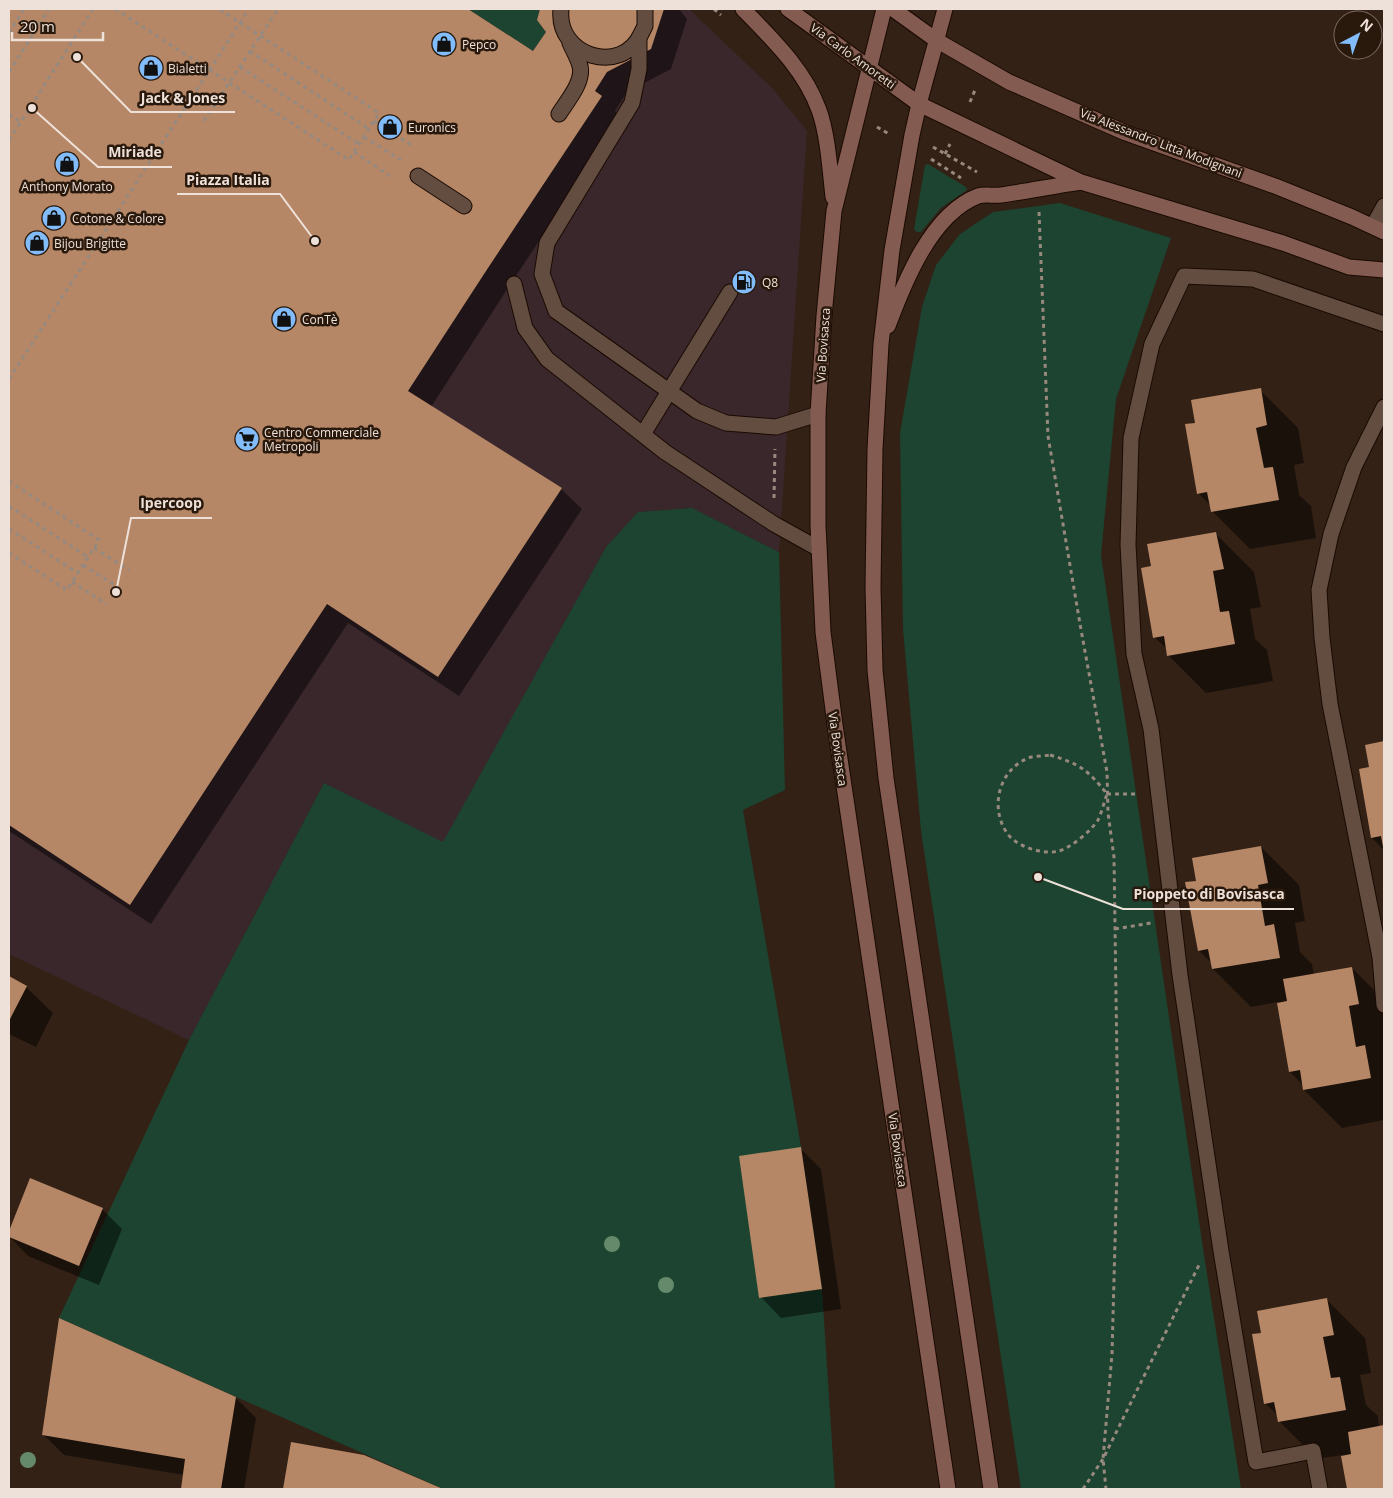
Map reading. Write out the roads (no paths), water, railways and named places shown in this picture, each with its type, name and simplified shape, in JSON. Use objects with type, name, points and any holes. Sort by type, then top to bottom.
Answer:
[{"type":"street","points":[[743,9],[780,48],[799,72],[819,110],[830,162],[834,211]]},
{"type":"street","name":"Via Carlo Amoretti","points":[[788,9],[919,104]]},
{"type":"street","name":"Via Bovisasca","points":[[884,9],[834,211],[824,316],[818,414],[819,549],[823,632],[835,725],[948,1489]]},
{"type":"street","name":"Via Alessandro Litta Modignani","points":[[893,9],[936,40],[1009,82],[1126,133],[1275,186],[1379,229]]},
{"type":"street","points":[[946,9],[919,104],[892,250],[881,344],[875,449],[873,588],[875,670],[893,832],[991,1489]]},
{"type":"street","points":[[559,114],[578,82],[580,73],[580,65],[563,30],[561,11]]},
{"type":"street","points":[[570,42],[580,51],[592,56],[605,58],[618,55],[630,48],[639,38],[645,26],[645,11]]},
{"type":"street","points":[[639,38],[639,69],[632,103],[547,243],[542,274],[556,311],[697,411],[726,423],[776,427],[818,414]]},
{"type":"street","points":[[919,104],[1081,182],[1283,243],[1348,267],[1384,270]]},
{"type":"street","points":[[418,176],[464,206]]},
{"type":"street","points":[[881,344],[905,281],[915,261],[942,223],[960,207],[980,196],[1081,182]]},
{"type":"street","points":[[1379,229],[1384,206]]},
{"type":"street","points":[[1320,1489],[1313,1451],[1256,1462],[1221,1251],[1180,975],[1151,729],[1134,654],[1128,545],[1131,438],[1152,344],[1184,276],[1253,279],[1384,324]]},
{"type":"street","points":[[514,284],[525,328],[547,359],[665,452],[774,524],[819,549]]},
{"type":"street","points":[[643,434],[730,292]]},
{"type":"street","points":[[1384,407],[1354,467],[1331,534],[1319,590],[1322,638],[1330,704],[1382,955],[1384,1005]]},
{"type":"place","name":"Pepco","points":[[444,44]]},
{"type":"place","name":"Jack & Jones","points":[[77,57]]},
{"type":"place","name":"Bialetti","points":[[151,68]]},
{"type":"place","name":"Miriade","points":[[32,108]]},
{"type":"place","name":"Euronics","points":[[390,127]]},
{"type":"place","name":"Anthony Morato","points":[[67,164]]},
{"type":"place","name":"Cotone & Colore","points":[[54,218]]},
{"type":"place","name":"Piazza Italia","points":[[315,241]]},
{"type":"place","name":"Bijou Brigitte","points":[[37,243]]},
{"type":"place","name":"Q8","points":[[744,282]]},
{"type":"place","name":"ConTè","points":[[284,319]]},
{"type":"place","name":"Centro Commerciale Metropoli","points":[[247,439]]},
{"type":"place","name":"Ipercoop","points":[[116,592]]},
{"type":"place","name":"Pioppeto di Bovisasca","points":[[1038,877]]}]
